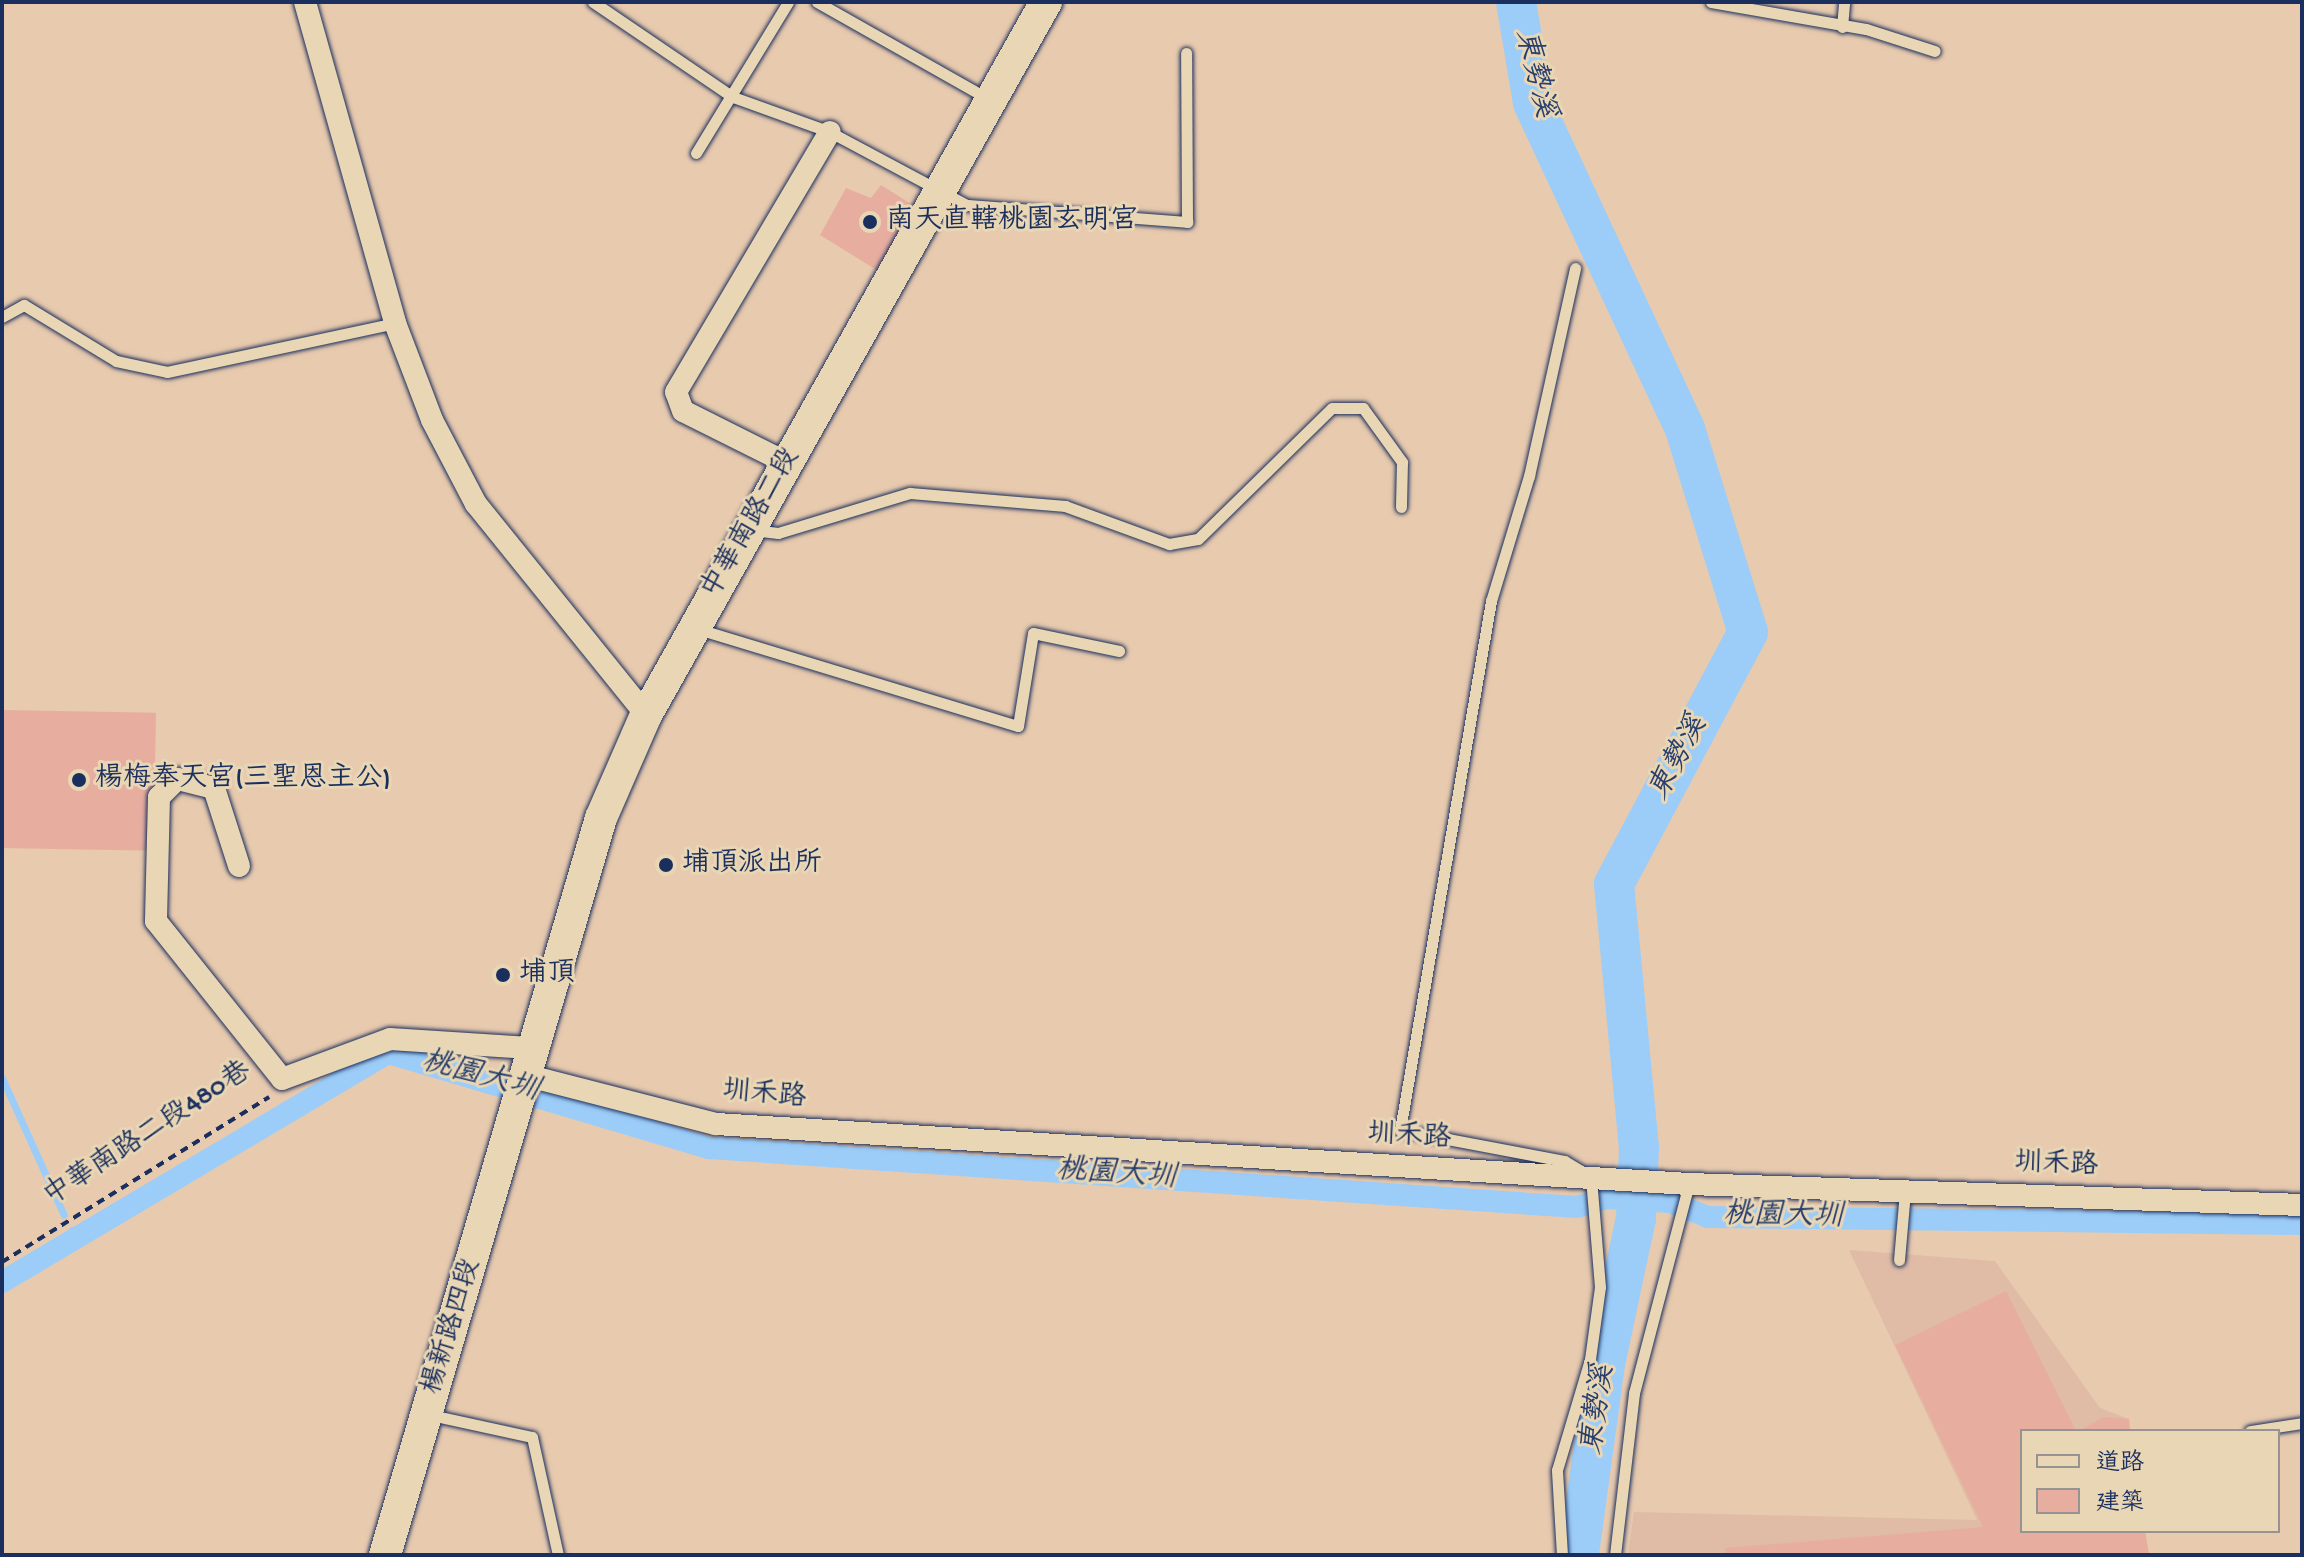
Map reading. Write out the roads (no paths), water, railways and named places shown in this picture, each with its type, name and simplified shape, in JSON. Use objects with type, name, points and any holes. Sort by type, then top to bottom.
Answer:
[{"type":"main road","name":"中華南路二段","points":[[522,1073],[601,818],[646,715],[940,194],[988,99],[1046,2]]},
{"type":"main road","name":"楊新路四段","points":[[385,1555],[522,1073]]},
{"type":"street","points":[[305,2],[395,323],[432,420],[476,504],[646,715]]},
{"type":"street","points":[[787,463],[683,411],[676,392],[681,374],[715,333],[830,132]]},
{"type":"street","name":"中華南路二段480巷","points":[[239,866],[214,788],[177,779],[159,797],[156,921],[282,1079],[390,1039],[522,1073]]},
{"type":"street","name":"圳禾路","points":[[522,1073],[716,1124],[1595,1183],[2302,1205]]},
{"type":"lane","points":[[593,2],[733,97],[830,132],[940,194],[967,205],[1187,222],[1186,53]]},
{"type":"lane","points":[[696,153],[733,97],[788,2]]},
{"type":"lane","points":[[817,2],[988,99]]},
{"type":"lane","points":[[1711,2],[1842,27],[1935,51]]},
{"type":"lane","points":[[1842,27],[1844,2]]},
{"type":"lane","points":[[1562,1555],[1557,1470],[1596,1316],[1595,1183],[1564,1161],[1400,1130],[1491,601],[1529,476],[1575,268]]},
{"type":"lane","points":[[2,317],[24,305],[116,361],[167,372],[395,323]]},
{"type":"lane","points":[[749,529],[778,533],[910,493],[1065,506],[1169,544],[1198,539],[1332,408],[1363,408],[1402,462],[1401,507]]},
{"type":"lane","points":[[694,628],[1018,726],[1033,633],[1119,651]]},
{"type":"lane","points":[[1615,1555],[1634,1393],[1679,1221],[1682,1187]]},
{"type":"lane","points":[[1899,1260],[1905,1191]]},
{"type":"lane","points":[[426,1414],[532,1437],[558,1555]]},
{"type":"lane","points":[[2263,1429],[2302,1423]]},
{"type":"waterway","name":"東勢溪","points":[[1516,2],[1533,103],[1685,429],[1748,632],[1614,884],[1639,1147],[1636,1218],[1605,1364],[1579,1555]]},
{"type":"waterway","name":"桃園大圳","points":[[2,1282],[388,1053],[709,1148],[1577,1207],[1607,1198],[1670,1202],[1708,1217],[2302,1224]]},
{"type":"waterway","points":[[2,1078],[64,1215]]},
{"type":"waterway","points":[[72,1230],[76,1236]]},
{"type":"place","name":"南天直轄桃園玄明宮","points":[[870,222]]},
{"type":"place","name":"楊梅奉天宮(三聖恩主公)","points":[[79,780]]},
{"type":"place","name":"埔頂派出所","points":[[666,865]]},
{"type":"place","name":"埔頂","points":[[503,975]]}]
